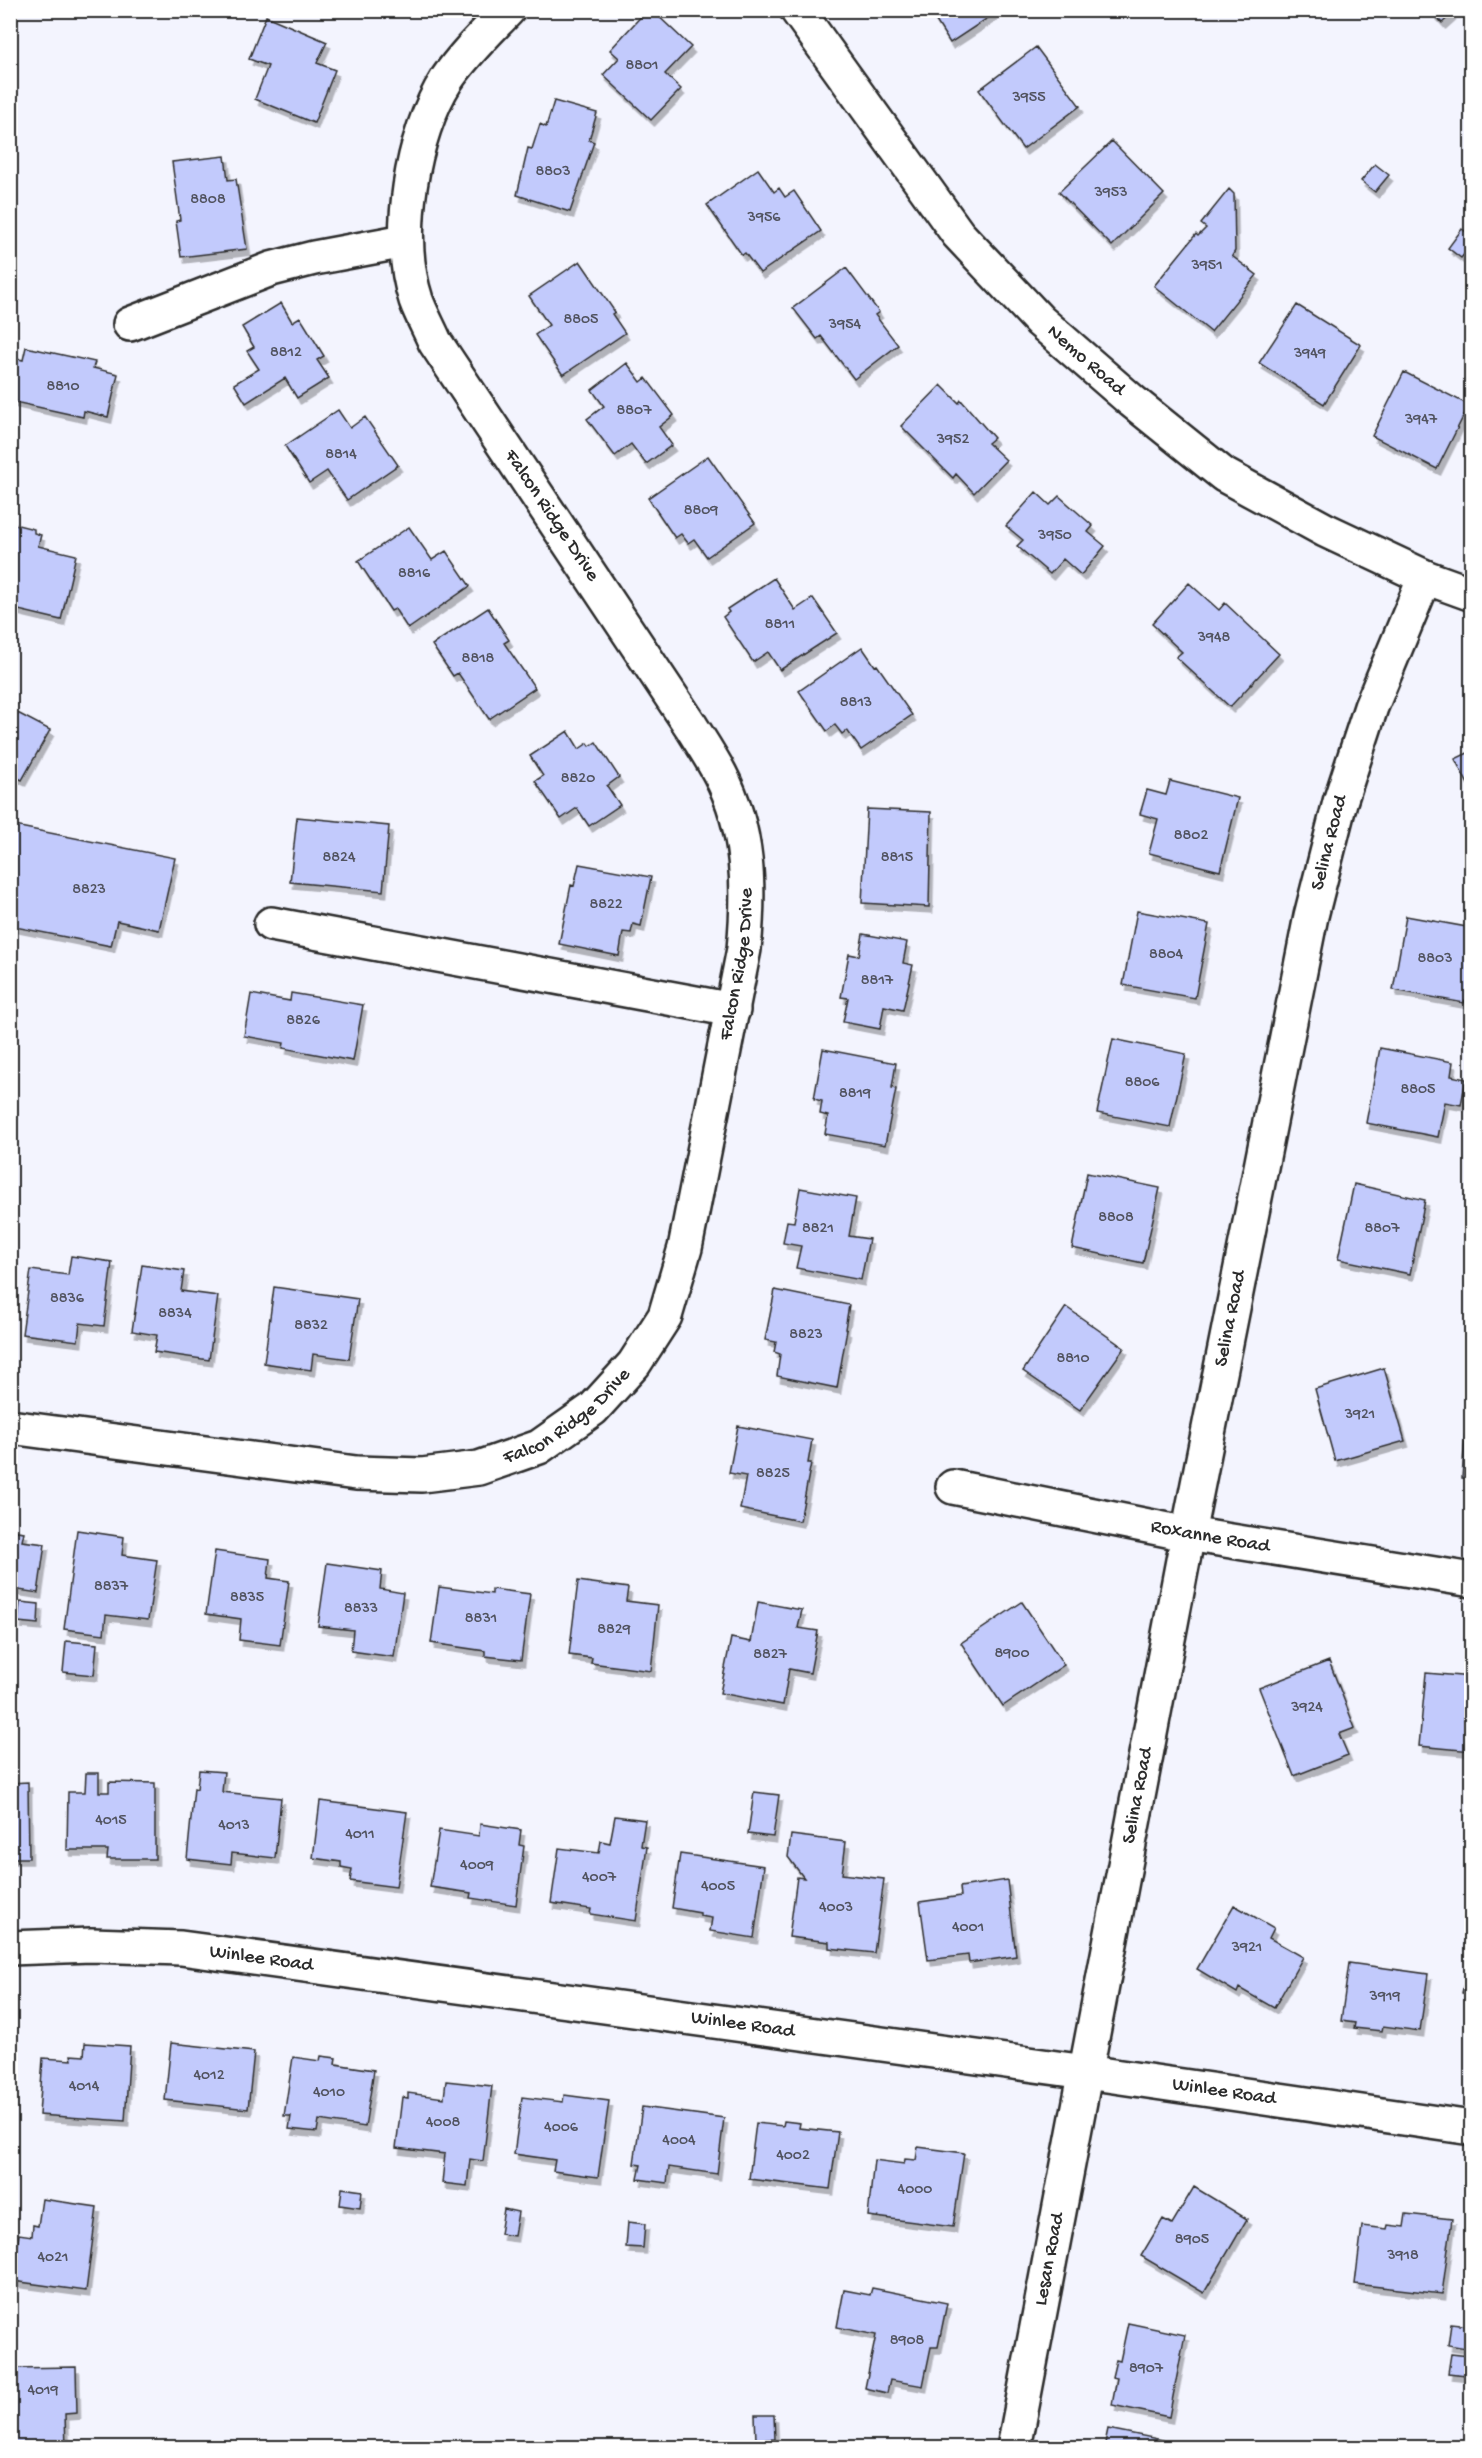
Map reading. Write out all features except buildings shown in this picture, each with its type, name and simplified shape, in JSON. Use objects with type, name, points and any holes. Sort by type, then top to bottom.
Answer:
[{"type":"street","name":"Falcon Ridge Drive","points":[[10,1427],[356,1473],[422,1475],[479,1468],[539,1447],[593,1409],[634,1364],[665,1316],[685,1248],[744,949],[748,902],[746,856],[738,820],[720,774],[692,726],[435,342],[416,300],[405,242],[417,155],[428,117],[447,79],[481,37],[508,10]]},
{"type":"street","name":"Nemo Road","points":[[797,10],[958,234],[1040,321],[1132,401],[1224,475],[1324,530],[1425,577],[1472,594]]},
{"type":"street","points":[[130,324],[271,269],[314,258],[405,242]]},
{"type":"street","name":"Selina Road","points":[[1086,2072],[1188,1534],[1314,905],[1340,802],[1371,707],[1425,577]]},
{"type":"street","points":[[271,924],[733,1010]]},
{"type":"street","name":"Roxanne Road","points":[[952,1487],[1188,1534],[1472,1580]]},
{"type":"street","name":"Winlee Road","points":[[10,1948],[91,1946],[181,1948],[1086,2072],[1472,2128]]},
{"type":"street","name":"Lesan Road","points":[[1014,2448],[1086,2072]]}]
